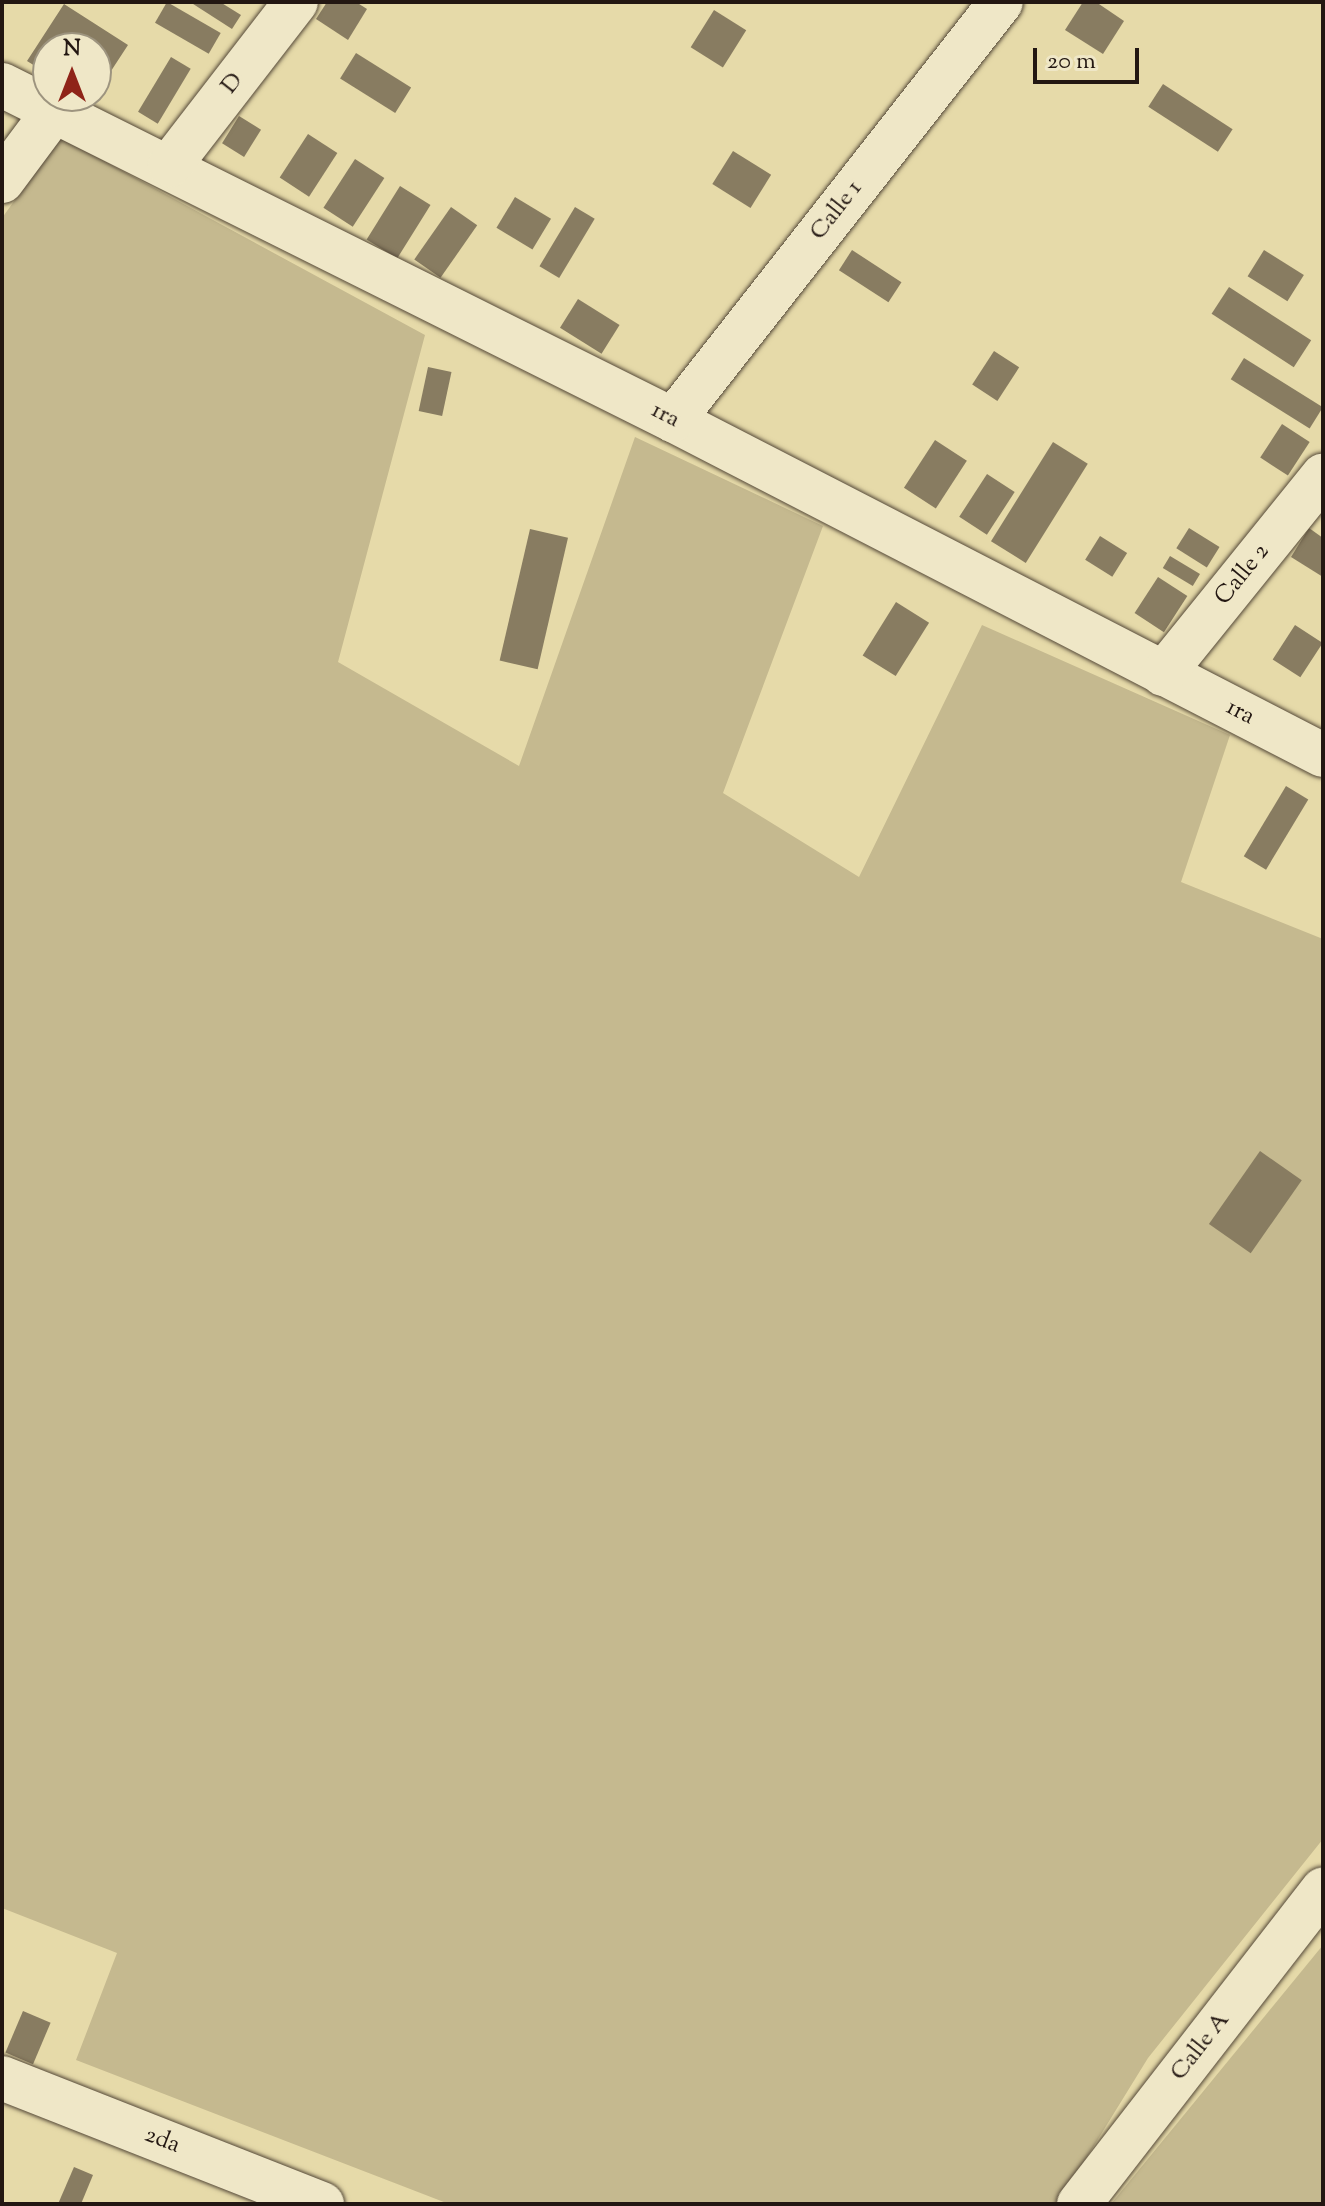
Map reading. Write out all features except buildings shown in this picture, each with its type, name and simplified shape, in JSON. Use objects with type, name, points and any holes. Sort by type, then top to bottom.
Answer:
[{"type":"street","name":"D","points":[[170,165],[296,2]]},
{"type":"street","name":"Calle 1","points":[[673,420],[1001,2]]},
{"type":"street","name":"1ra","points":[[2,85],[32,99]]},
{"type":"street","points":[[2,181],[54,112]]},
{"type":"street","name":"1ra","points":[[59,112],[673,420],[1323,755]]},
{"type":"street","name":"Calle 2","points":[[1163,674],[1323,476]]},
{"type":"street","name":"Calle A","points":[[1079,2204],[1323,1890]]},
{"type":"street","name":"2da","points":[[2,2078],[322,2204]]},
{"type":"shaded area","points":[[60,137],[425,335],[338,662],[519,766],[635,437],[823,526],[723,793],[859,877],[982,625],[1230,735],[1181,882],[1323,939],[1323,1839],[1148,2058],[1058,2204],[449,2204],[76,2060],[117,1953],[2,1908],[2,218]]},
{"type":"shaded area","points":[[1323,1945],[1323,2204],[1111,2204]]}]
